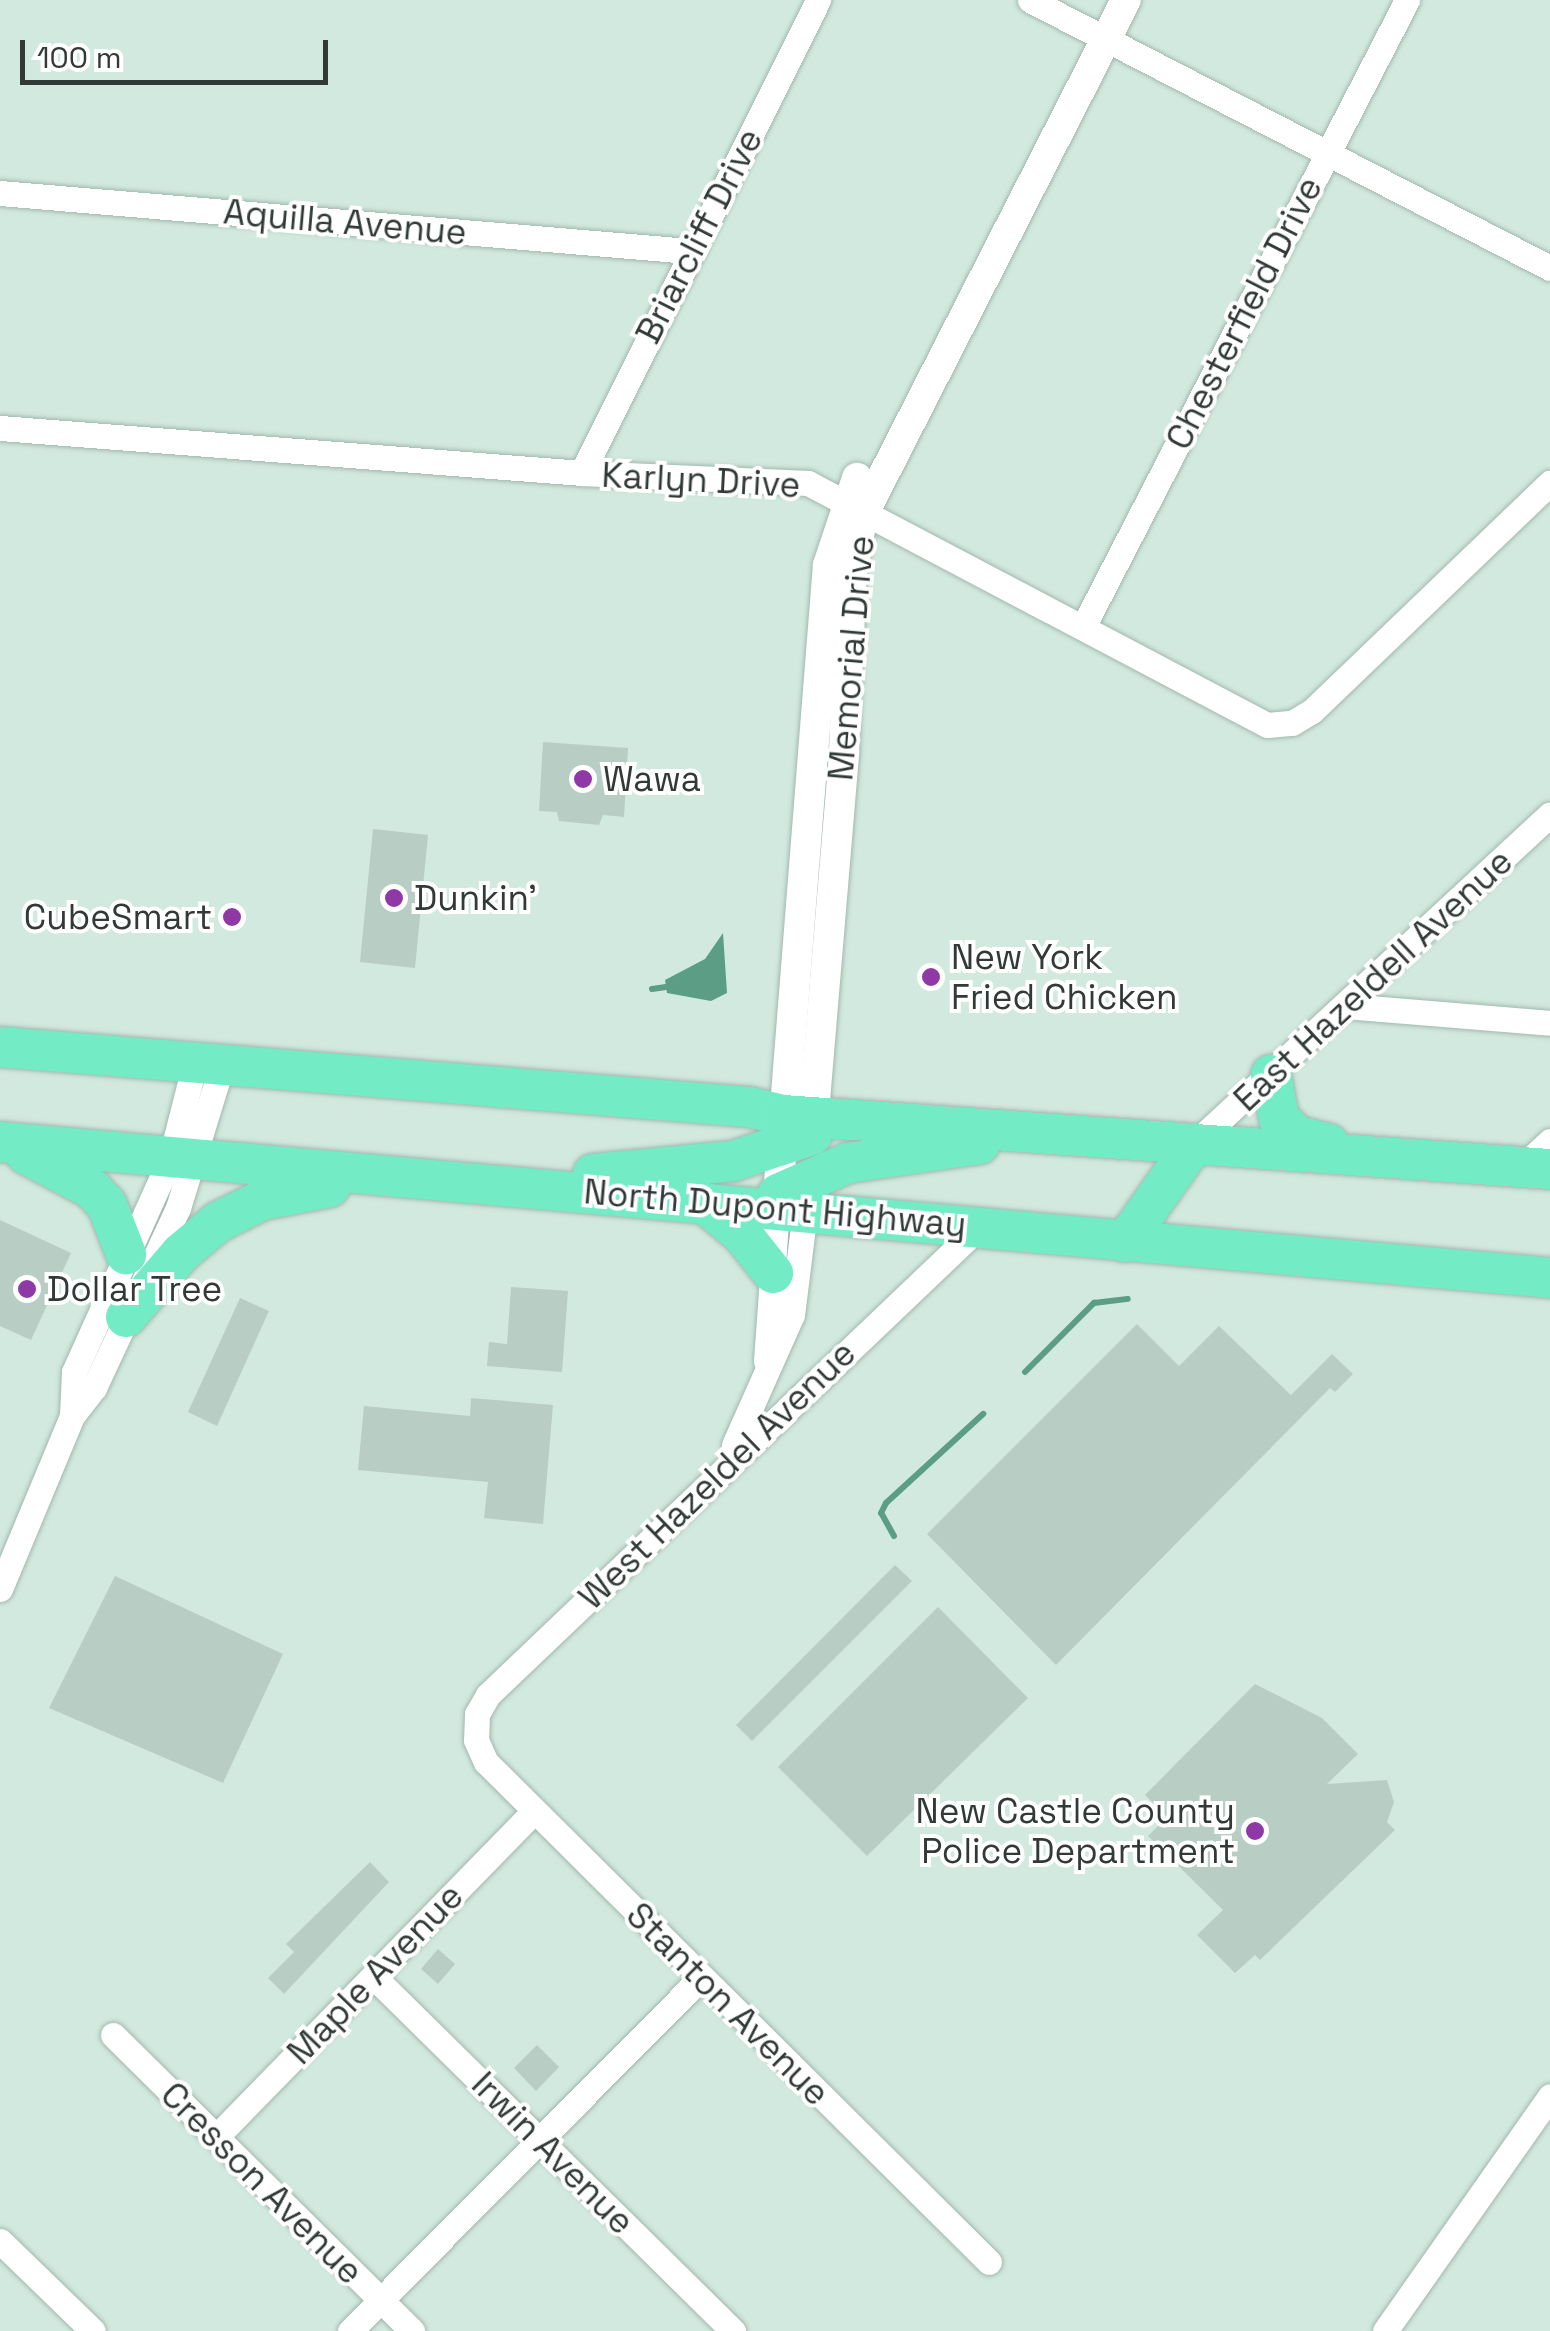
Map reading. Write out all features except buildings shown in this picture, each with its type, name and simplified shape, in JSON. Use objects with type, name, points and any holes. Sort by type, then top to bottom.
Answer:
[{"type":"highway","points":[[0,1046],[748,1106],[798,1128],[1022,1134],[1366,1154],[1541,1159]]},
{"type":"highway","points":[[1271,1075],[1279,1118],[1297,1136],[1366,1154]]},
{"type":"highway","points":[[474,1183],[733,1161],[798,1128]]},
{"type":"highway","points":[[792,1198],[848,1164],[953,1151],[1022,1134]]},
{"type":"highway","points":[[2,1142],[92,1189],[107,1205],[126,1254]]},
{"type":"highway","name":"North Dupont Highway","points":[[2,1142],[703,1202],[792,1198],[1125,1242],[1550,1278]]},
{"type":"highway","points":[[1125,1242],[1194,1144]]},
{"type":"highway","points":[[126,1317],[181,1252],[230,1214],[279,1195],[400,1177]]},
{"type":"highway","points":[[703,1202],[772,1273]]},
{"type":"street","name":"Briarcliff Drive","points":[[582,473],[689,251],[818,0]]},
{"type":"street","points":[[1030,0],[1550,268]]},
{"type":"street","name":"Memorial Drive","points":[[1097,34],[1103,0]]},
{"type":"street","name":"Memorial Drive","points":[[720,1471],[750,1418],[765,1371],[792,1315],[792,1198],[844,751],[854,509],[1097,34],[1126,0]]},
{"type":"street","name":"Chesterfield Drive","points":[[1083,627],[1407,0]]},
{"type":"street","name":"Aquilla Avenue","points":[[0,193],[689,251]]},
{"type":"street","name":"Karlyn Drive","points":[[0,428],[582,473],[808,483],[1267,725],[1292,724],[1550,484]]},
{"type":"street","name":"East Hazeldell Avenue","points":[[1194,1144],[1550,814]]},
{"type":"street","points":[[1345,1006],[1550,1022]]},
{"type":"street","points":[[0,1588],[72,1416],[94,1388],[126,1317],[183,1158],[208,1064]]},
{"type":"street","points":[[72,1416],[74,1372],[126,1254],[183,1158]]},
{"type":"street","name":"Memorial Drive","points":[[765,1371],[772,1273],[792,1198]]},
{"type":"street","name":"West Hazeldel Avenue","points":[[476,1740],[477,1714],[488,1696],[982,1224]]},
{"type":"street","name":"Stanton Avenue","points":[[476,1740],[486,1762],[988,2262]]},
{"type":"street","name":"Maple Avenue","points":[[216,2137],[534,1810]]},
{"type":"street","name":"Irwin Avenue","points":[[373,1976],[733,2331]]},
{"type":"street","points":[[350,2331],[701,1977]]},
{"type":"street","name":"Cresson Avenue","points":[[112,2036],[412,2331]]},
{"type":"street","points":[[1385,2331],[1550,2096]]},
{"type":"street","points":[[0,2241],[93,2331]]},
{"type":"shaded area","points":[[723,933],[727,993],[711,1001],[667,993],[665,980],[705,959]]},
{"type":"waterway","points":[[652,989],[666,987]]},
{"type":"waterway","points":[[1025,1372],[1094,1303],[1128,1299]]},
{"type":"waterway","points":[[894,1536],[881,1513],[886,1503],[983,1414]]},
{"type":"place","name":"Wawa","points":[[583,779]]},
{"type":"place","name":"Dunkin'","points":[[394,898]]},
{"type":"place","name":"CubeSmart","points":[[232,917]]},
{"type":"place","name":"New York Fried Chicken","points":[[931,977]]},
{"type":"place","name":"Dollar Tree","points":[[27,1289]]},
{"type":"place","name":"New Castle County Police Department","points":[[1255,1831]]}]
